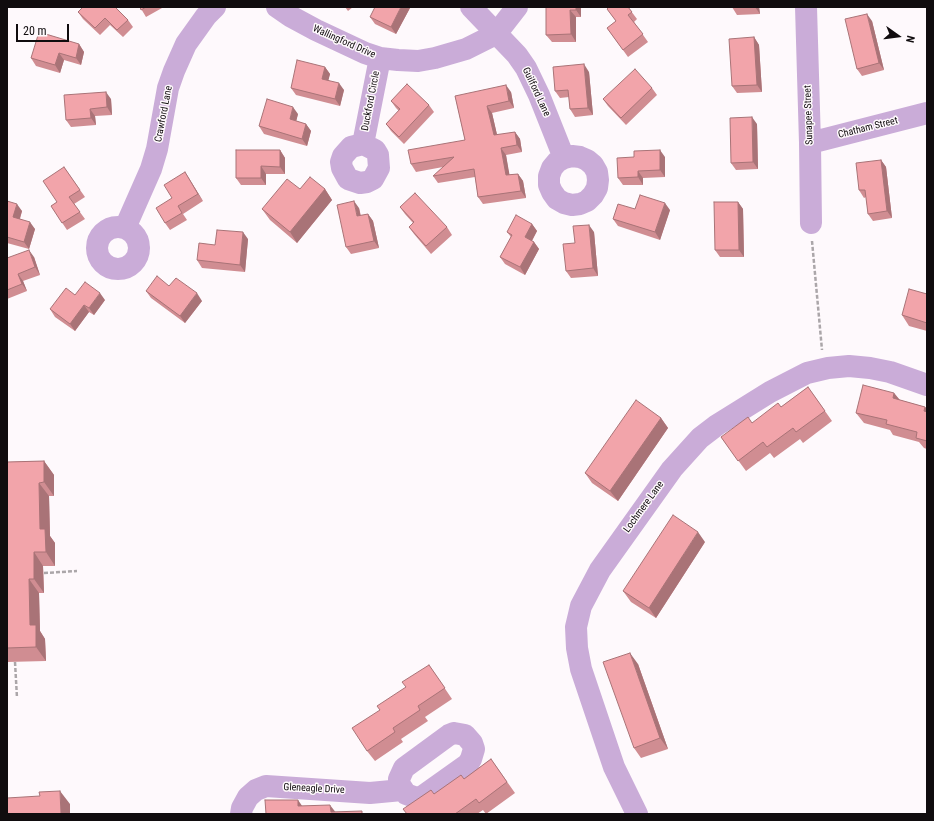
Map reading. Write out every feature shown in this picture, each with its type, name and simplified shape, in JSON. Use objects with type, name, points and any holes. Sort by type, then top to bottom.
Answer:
[{"type":"street","name":"Crawford Lane","points":[[125,228],[152,169],[168,88],[174,70],[186,44],[206,16],[215,7]]},
{"type":"street","name":"Wallingford Drive","points":[[277,7],[316,30],[365,53],[380,58],[418,61],[435,58],[466,49],[496,34],[517,7]]},
{"type":"street","name":"Guilford Lane","points":[[472,7],[517,55],[526,68],[539,95],[564,158]]},
{"type":"street","name":"Sunapee Street","points":[[806,7],[811,223]]},
{"type":"street","name":"Duckford Circle","points":[[363,144],[380,58]]},
{"type":"street","name":"Chatham Street","points":[[810,143],[927,113]]},
{"type":"street","name":"Lochmere Lane","points":[[637,814],[614,767],[581,669],[577,648],[576,627],[581,606],[600,570],[672,469],[700,438],[717,425],[770,392],[788,382],[808,374],[824,369],[849,366],[890,372],[927,385]]},
{"type":"street","name":"Gleneagle Drive","points":[[241,814],[242,808],[248,797],[256,790],[266,786],[370,793],[402,790]]},
{"type":"path","points":[[811,223],[824,369]]},
{"type":"path","points":[[44,573],[77,571]]},
{"type":"path","points":[[15,662],[17,698]]},
{"type":"building","points":[[83,7],[115,7],[128,20],[117,30],[105,18],[95,28],[78,12]]},
{"type":"building","points":[[375,7],[401,7],[391,27],[370,17]]},
{"type":"building","points":[[546,7],[576,7],[576,10],[570,10],[571,34],[546,35]]},
{"type":"building","points":[[609,7],[628,7],[632,12],[628,15],[643,34],[623,50],[607,28],[616,21],[607,9]]},
{"type":"building","points":[[867,14],[879,63],[857,69],[845,19]]},
{"type":"building","points":[[39,32],[79,44],[76,58],[59,53],[55,65],[31,58]]},
{"type":"building","points":[[754,37],[757,85],[732,86],[729,39]]},
{"type":"building","points":[[297,60],[325,67],[322,79],[339,83],[335,99],[291,88]]},
{"type":"building","points":[[584,64],[588,108],[570,109],[568,90],[555,91],[553,67]]},
{"type":"building","points":[[635,69],[652,88],[621,118],[603,99]]},
{"type":"building","points":[[407,84],[429,105],[399,137],[386,124],[400,109],[391,101]]},
{"type":"building","points":[[506,85],[509,101],[487,106],[494,135],[515,132],[517,145],[501,148],[506,175],[518,174],[521,191],[478,197],[474,169],[433,176],[454,157],[411,164],[408,150],[465,140],[455,96]]},
{"type":"building","points":[[106,92],[107,107],[90,109],[91,118],[66,120],[64,95]]},
{"type":"building","points":[[267,99],[293,107],[290,119],[306,124],[302,139],[259,126]]},
{"type":"building","points":[[752,117],[753,162],[731,163],[730,118]]},
{"type":"building","points":[[236,150],[280,150],[280,167],[261,166],[261,178],[236,178]]},
{"type":"building","points":[[660,150],[660,170],[638,171],[638,177],[618,178],[617,158],[634,157],[634,151]]},
{"type":"building","points":[[881,160],[887,211],[868,214],[865,190],[859,190],[856,163]]},
{"type":"building","points":[[64,167],[80,190],[69,197],[80,212],[62,223],[51,206],[57,202],[43,181]]},
{"type":"building","points":[[185,172],[198,194],[178,206],[182,213],[165,223],[156,208],[172,198],[164,185]]},
{"type":"building","points":[[310,177],[325,189],[290,232],[262,209],[287,179],[300,189]]},
{"type":"building","points":[[415,193],[447,227],[426,246],[409,227],[414,222],[400,207]]},
{"type":"building","points":[[640,195],[665,203],[655,232],[613,219],[618,204],[635,209]]},
{"type":"building","points":[[7,201],[17,204],[13,217],[30,222],[24,242],[7,237]]},
{"type":"building","points":[[354,201],[357,216],[368,214],[374,241],[346,247],[337,205]]},
{"type":"building","points":[[714,202],[738,202],[739,250],[715,250]]},
{"type":"building","points":[[516,215],[532,224],[525,237],[534,242],[520,267],[500,257],[512,235],[507,232]]},
{"type":"building","points":[[589,225],[593,268],[566,271],[563,244],[575,243],[573,226]]},
{"type":"building","points":[[217,230],[243,232],[240,265],[197,260],[199,243],[215,245]]},
{"type":"building","points":[[29,250],[35,267],[18,274],[22,284],[7,290],[7,258]]},
{"type":"building","points":[[157,276],[169,286],[176,278],[197,293],[180,316],[146,291]]},
{"type":"building","points":[[85,282],[100,293],[89,308],[84,305],[70,324],[50,309],[66,288],[75,295]]},
{"type":"building","points":[[909,289],[927,294],[927,323],[902,315]]},
{"type":"building","points":[[863,385],[894,393],[893,398],[925,407],[924,411],[927,412],[927,441],[916,438],[917,432],[886,424],[887,420],[856,413]]},
{"type":"building","points":[[808,387],[825,411],[796,432],[793,428],[767,447],[763,442],[738,461],[721,437],[748,417],[752,423],[778,403],[781,407]]},
{"type":"building","points":[[636,400],[661,418],[610,491],[585,473]]},
{"type":"building","points":[[44,461],[44,482],[39,483],[40,529],[45,529],[46,552],[34,552],[34,579],[29,579],[30,625],[36,625],[36,647],[7,648],[7,462]]},
{"type":"building","points":[[673,515],[698,532],[649,608],[623,591]]},
{"type":"building","points":[[630,653],[660,738],[634,748],[603,662]]},
{"type":"building","points":[[429,665],[445,688],[418,706],[420,710],[393,728],[395,732],[367,751],[352,728],[380,710],[377,706],[406,687],[402,682]]},
{"type":"building","points":[[491,759],[507,782],[479,803],[476,799],[455,814],[407,814],[403,809],[431,790],[434,794],[461,775],[464,779]]},
{"type":"building","points":[[60,791],[61,814],[7,814],[7,798],[40,796],[39,792]]},
{"type":"building","points":[[265,800],[298,800],[298,806],[330,805],[331,812],[362,811],[362,814],[266,814]]}]
